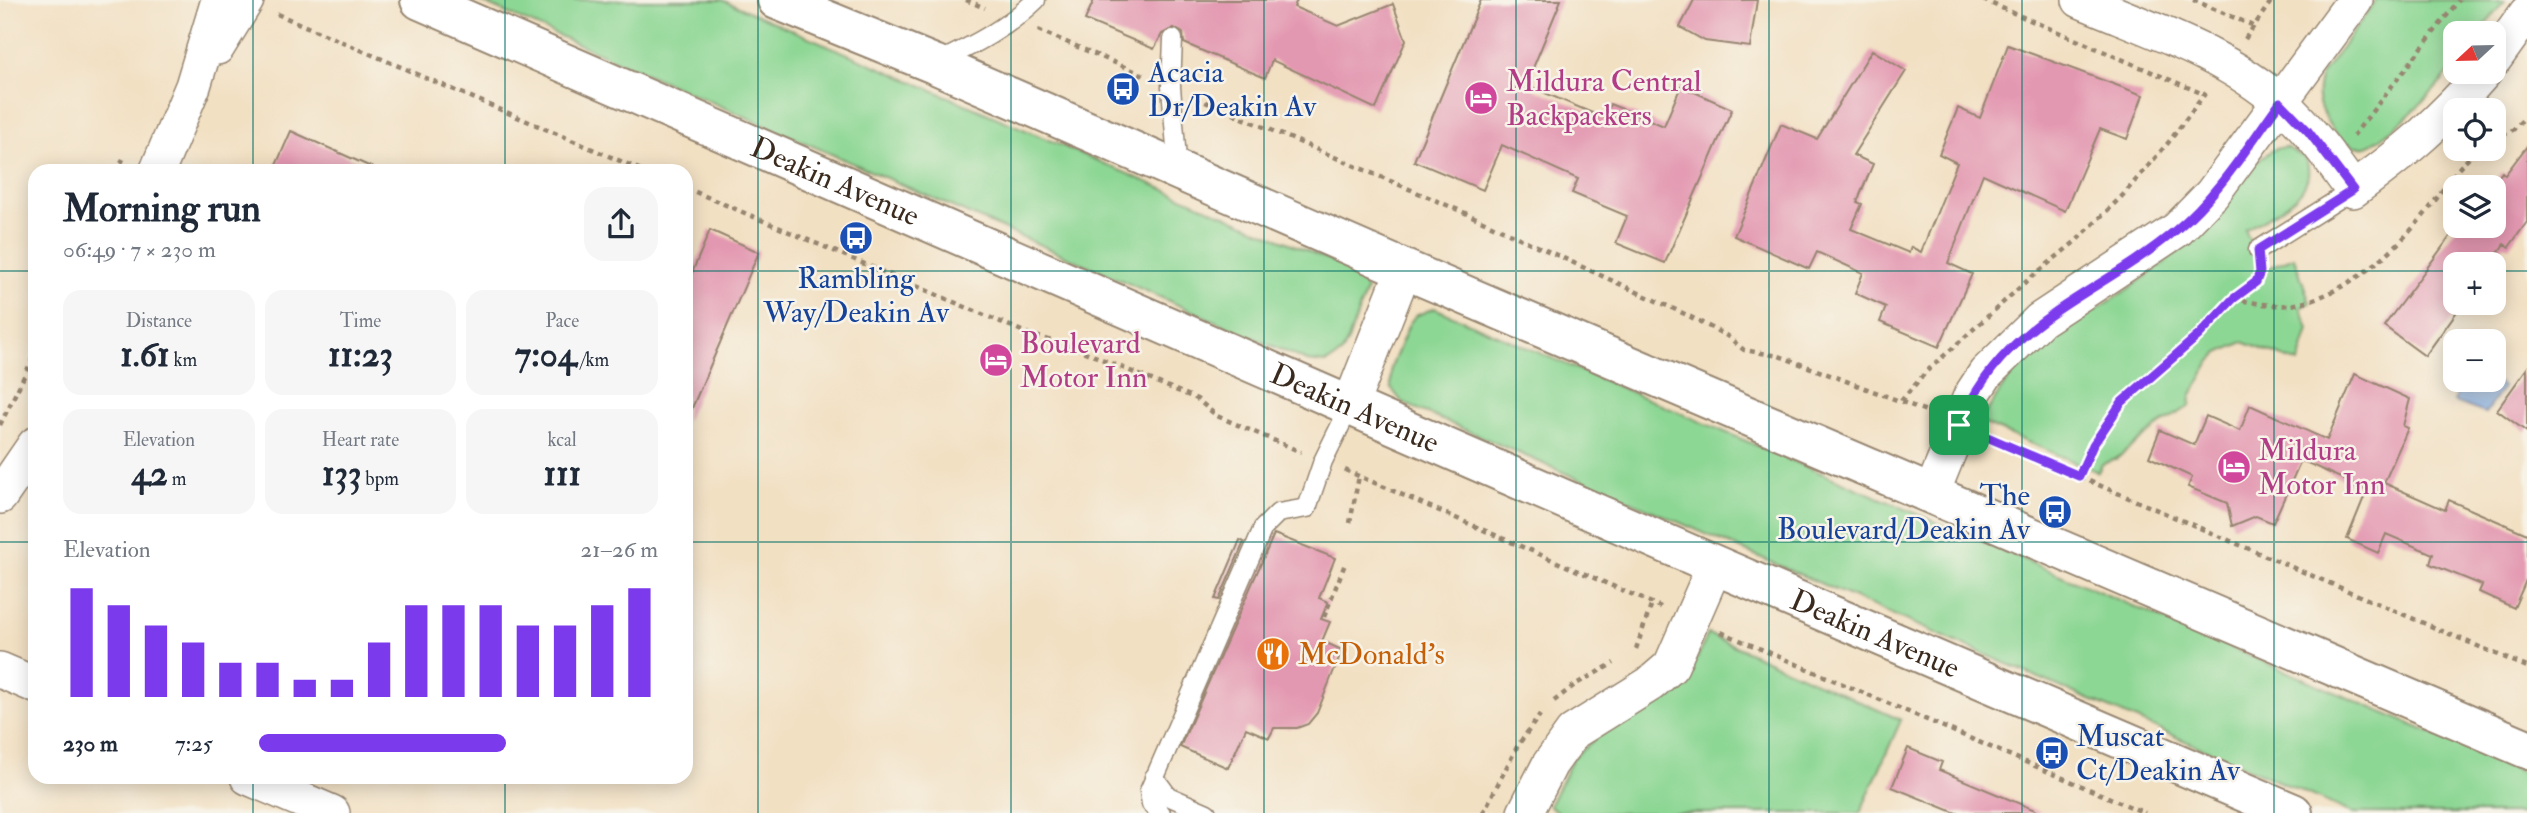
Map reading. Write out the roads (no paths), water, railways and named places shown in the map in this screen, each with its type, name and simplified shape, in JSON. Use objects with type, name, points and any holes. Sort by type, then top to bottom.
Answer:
[{"type":"highway","name":"Deakin Avenue","points":[[420,0],[1715,565],[2293,813]]},
{"type":"highway","points":[[777,0],[934,64],[1178,172],[2527,749]]},
{"type":"street","points":[[160,164],[193,86],[219,0]]},
{"type":"street","points":[[2080,0],[2228,66],[2280,102],[2332,161],[2353,190],[2402,155],[2443,119],[2474,84]]},
{"type":"street","points":[[1931,495],[1959,425],[1986,373],[2011,346],[2070,299],[2119,271],[2178,229],[2212,194],[2355,0]]},
{"type":"street","points":[[193,86],[259,6]]},
{"type":"street","points":[[2506,42],[2527,13]]},
{"type":"street","points":[[1350,406],[1404,269]]},
{"type":"street","points":[[0,496],[28,455]]},
{"type":"street","points":[[1525,813],[1550,764],[1573,732],[1660,676],[1676,657],[1715,565]]},
{"type":"street","points":[[0,670],[28,682]]},
{"type":"street","points":[[264,784],[332,813]]},
{"type":"lane","points":[[934,64],[1014,20],[1036,0]]},
{"type":"lane","points":[[1173,38],[1171,87],[1178,172]]},
{"type":"lane","points":[[2258,250],[2353,190]]},
{"type":"lane","points":[[1161,813],[1151,804],[1149,791],[1154,777],[1263,528],[1278,513],[1307,509],[1324,461],[1350,406]]},
{"type":"lane","points":[[1154,777],[1168,796],[1207,813]]},
{"type":"water","points":[[2458,392],[2500,392],[2485,413],[2454,402]]},
{"type":"place","name":"Acacia Dr/Deakin Av","points":[[1123,89]]},
{"type":"place","name":"Mildura Central Backpackers","points":[[1481,98]]},
{"type":"place","name":"Rambling Way/Deakin Av","points":[[856,238]]},
{"type":"place","name":"Boulevard Motor Inn","points":[[996,360]]},
{"type":"place","name":"Mildura Motor Inn","points":[[2234,467]]},
{"type":"place","name":"The Boulevard/Deakin Av","points":[[2055,512]]},
{"type":"place","name":"McDonald's","points":[[1273,654]]},
{"type":"place","name":"Muscat Ct/Deakin Av","points":[[2052,753]]}]
